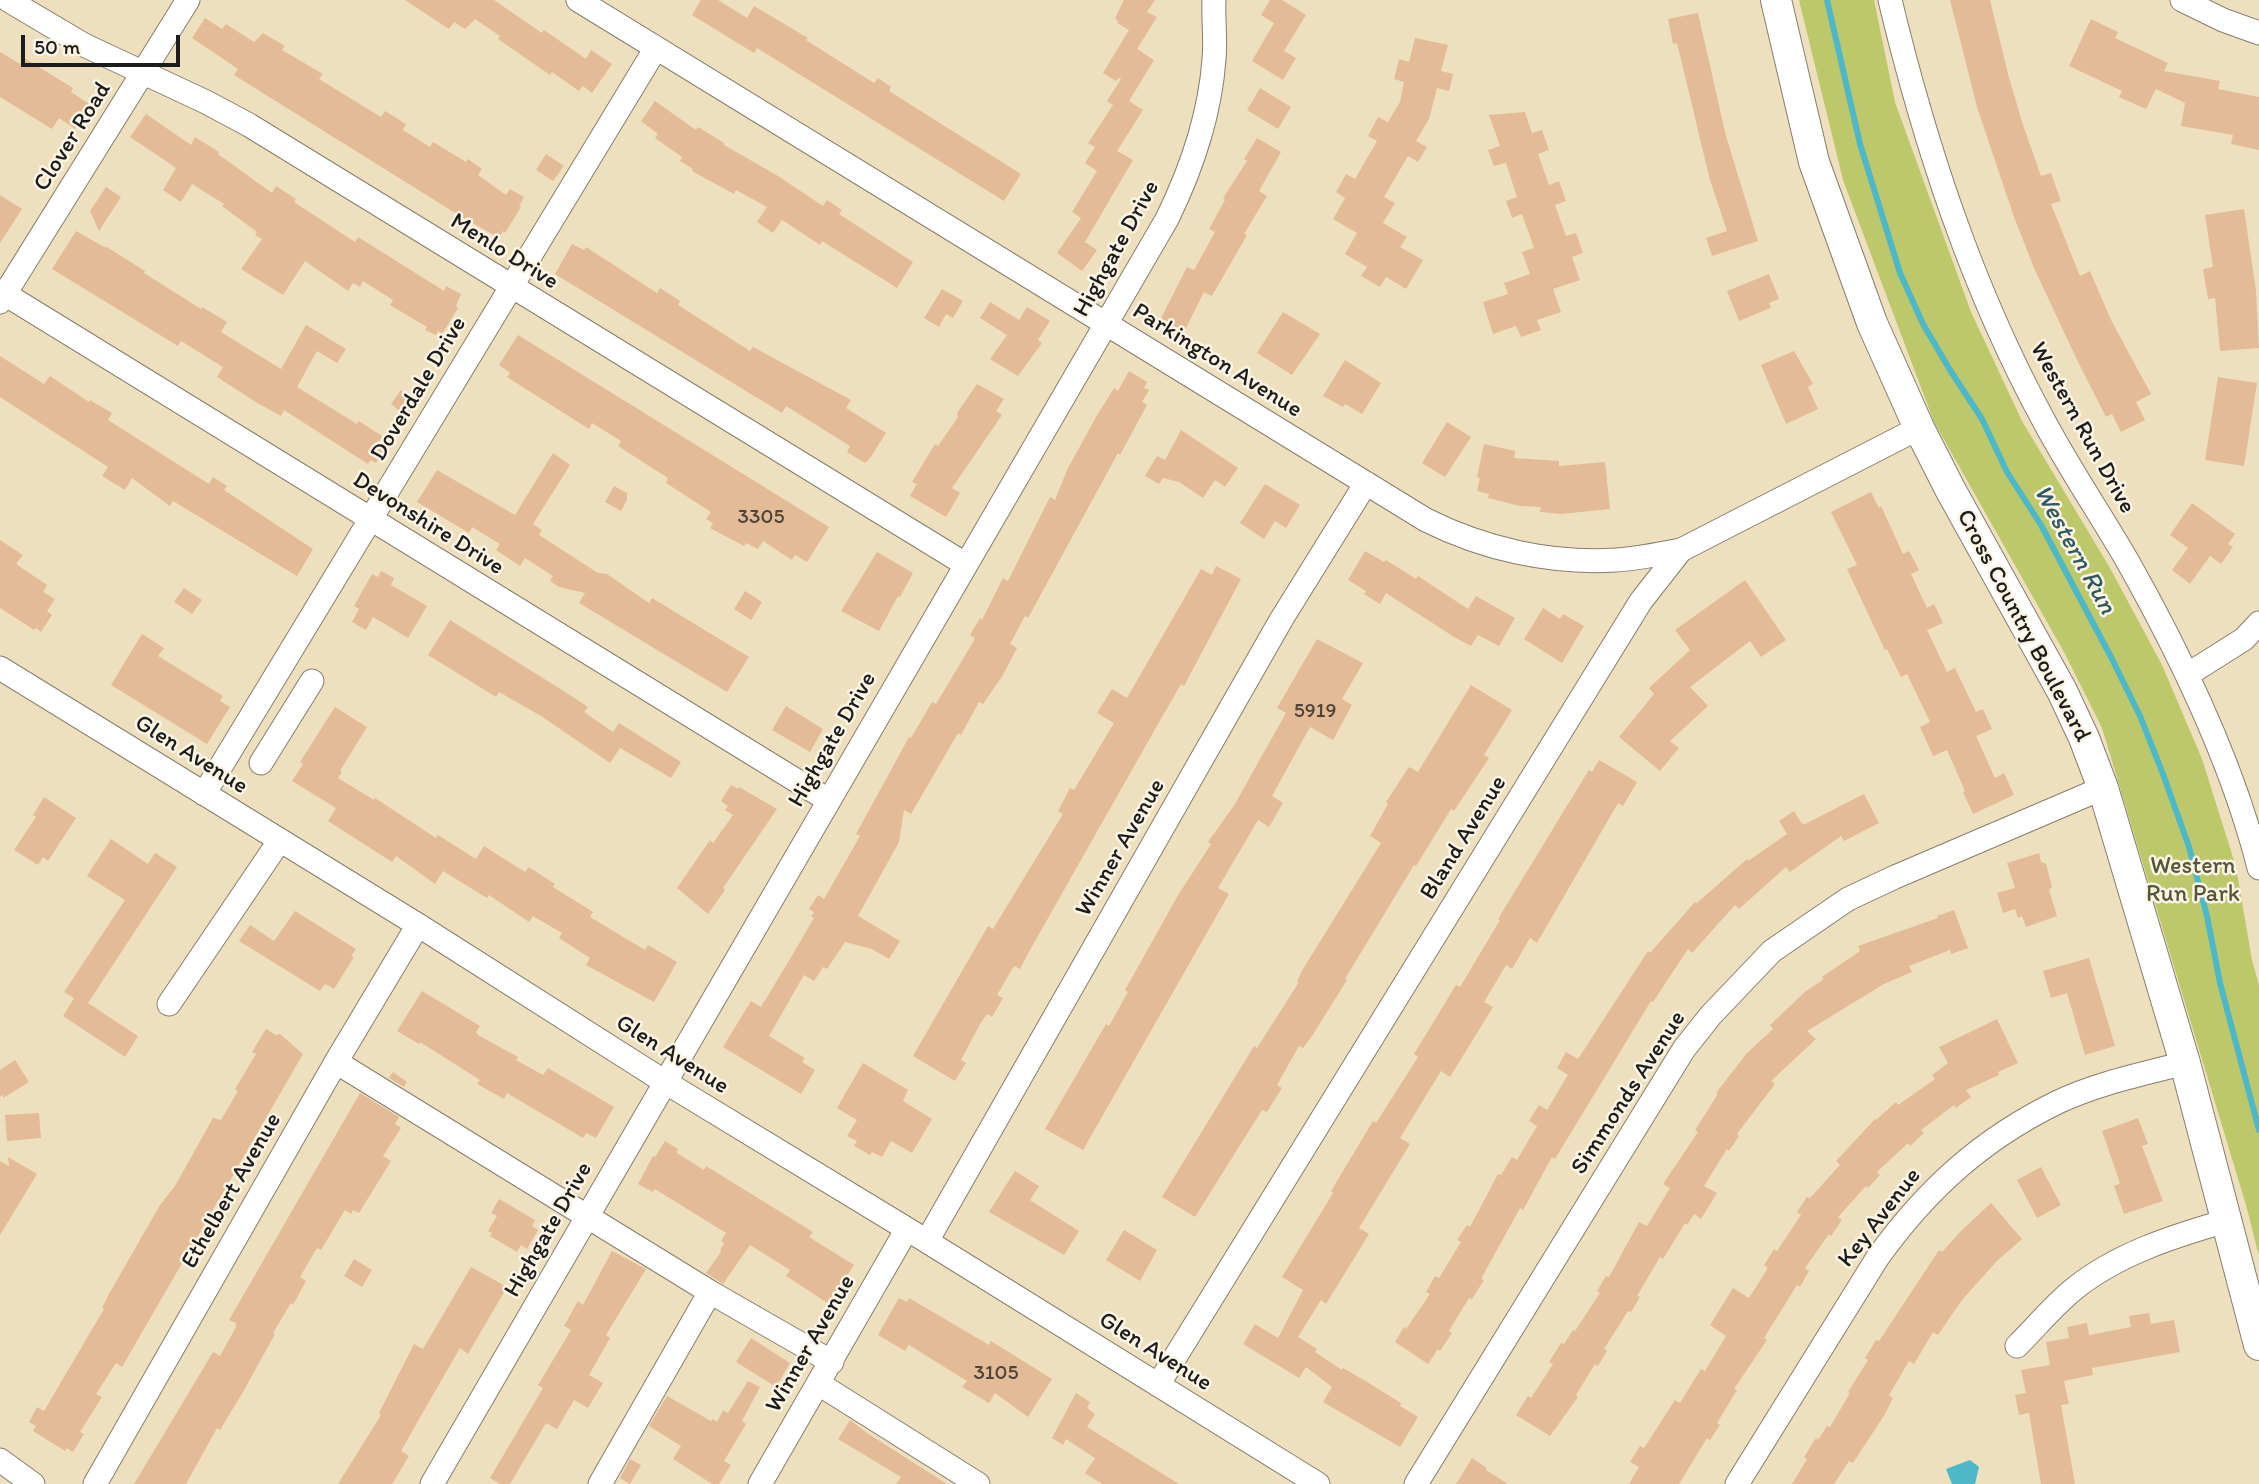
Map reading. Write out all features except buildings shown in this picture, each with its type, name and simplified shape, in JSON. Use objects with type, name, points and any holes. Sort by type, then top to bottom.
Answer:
[{"type":"main road","name":"Cross Country Boulevard","points":[[1776,0],[1814,162],[1872,323],[1919,428],[1950,489],[2062,691],[2104,788],[2185,1063],[2259,1345]]},
{"type":"street","name":"Menlo Drive","points":[[8,0],[84,45],[249,125],[965,564]]},
{"type":"street","name":"Clover Road","points":[[2,296],[145,73],[188,0]]},
{"type":"street","name":"Parkington Avenue","points":[[578,0],[1426,520],[1456,535],[1510,551],[1546,558],[1617,560],[1681,550]]},
{"type":"street","name":"Western Run Drive","points":[[1890,0],[1927,140],[1980,286],[2043,421],[2127,560],[2187,675],[2231,778],[2259,868]]},
{"type":"street","points":[[2182,0],[2223,20],[2259,33]]},
{"type":"street","name":"Highgate Drive","points":[[432,1484],[1167,219],[1189,174],[1203,130],[1214,58],[1211,2]]},
{"type":"street","name":"Doverdale Drive","points":[[204,794],[656,48]]},
{"type":"street","name":"Devonshire Drive","points":[[2,296],[828,800]]},
{"type":"street","name":"Bland Avenue","points":[[1158,1385],[1641,601],[1681,550],[1919,428]]},
{"type":"street","name":"Winner Avenue","points":[[927,1241],[1280,620],[1366,483]]},
{"type":"street","points":[[2187,675],[2234,647],[2259,623]]},
{"type":"street","name":"Glen Avenue","points":[[0,668],[418,925],[664,1082],[927,1241],[1318,1484]]},
{"type":"street","points":[[261,763],[312,681]]},
{"type":"street","points":[[258,706],[286,723]]},
{"type":"street","name":"Simmonds Avenue","points":[[1416,1484],[1684,1049],[1711,1015],[1772,951],[1848,899],[2104,788]]},
{"type":"street","points":[[169,1003],[280,840]]},
{"type":"street","name":"Ethelbert Avenue","points":[[95,1484],[336,1062],[418,925]]},
{"type":"street","points":[[336,1062],[710,1292],[832,1362]]},
{"type":"street","name":"Key Avenue","points":[[1738,1484],[1878,1256],[1899,1227],[1944,1177],[2014,1126],[2059,1102],[2107,1084],[2185,1063]]},
{"type":"street","points":[[2017,1346],[2075,1289],[2100,1271],[2154,1245],[2226,1221]]},
{"type":"street","name":"Winner Avenue","points":[[760,1484],[907,1229]]},
{"type":"street","points":[[600,1484],[710,1292]]},
{"type":"street","points":[[819,1384],[978,1484]]},
{"type":"street","points":[[0,1460],[33,1484]]},
{"type":"green space","name":"Western Run Park","points":[[1799,0],[1874,0],[1895,102],[1971,312],[2022,421],[2110,568],[2162,665],[2202,759],[2236,867],[2259,985],[2259,1256],[2102,728],[2064,652],[1934,422],[1843,180]]},
{"type":"water","points":[[1970,1460],[1979,1467],[1975,1484],[1952,1484],[1946,1469]]},
{"type":"waterway","name":"Western Run","points":[[1827,0],[1860,144],[1900,273],[1923,324],[1982,419],[2007,472],[2041,525],[2111,657],[2140,716],[2163,774],[2189,847],[2207,916],[2220,983],[2259,1130]]}]
